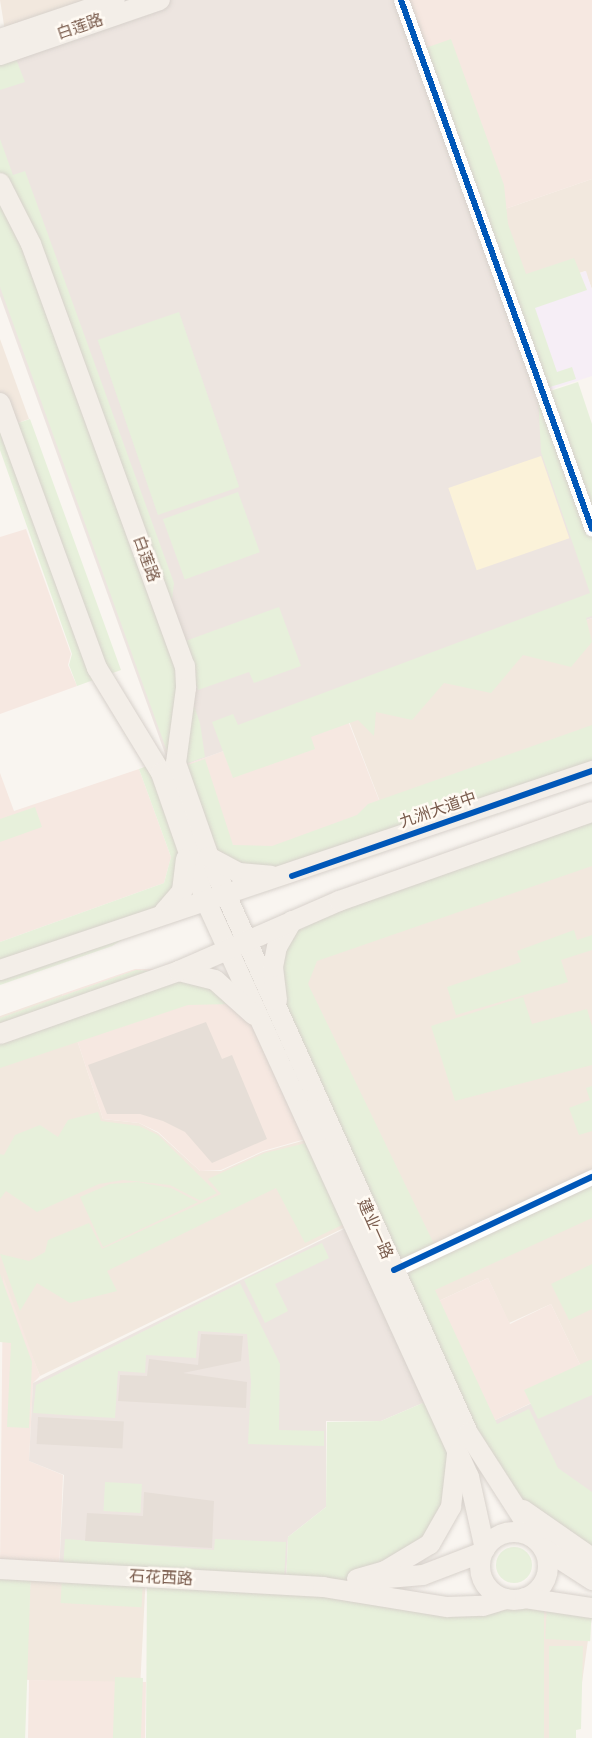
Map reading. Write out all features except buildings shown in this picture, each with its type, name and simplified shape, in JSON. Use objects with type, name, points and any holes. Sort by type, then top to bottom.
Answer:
[{"type":"main road","name":"白莲路","points":[[0,39],[115,0]]},
{"type":"main road","name":"白莲路","points":[[0,55],[160,0]]},
{"type":"main road","name":"白莲路","points":[[0,183],[31,244],[183,660],[187,681],[176,763],[209,857],[214,896]]},
{"type":"main road","name":"白莲路","points":[[0,404],[97,668],[161,773],[185,845],[214,896],[236,945]]},
{"type":"main road","name":"九洲大道中","points":[[0,970],[214,896],[292,876],[592,771]]},
{"type":"main road","points":[[0,1034],[179,971],[292,921],[592,812]]},
{"type":"main road","points":[[162,913],[182,891],[185,845]]},
{"type":"main road","points":[[209,857],[239,873],[292,876]]},
{"type":"main road","points":[[279,1036],[273,967],[277,946],[292,921]]},
{"type":"main road","name":"建业一路","points":[[236,945],[394,1270],[468,1433],[497,1482],[539,1543]]},
{"type":"main road","points":[[179,971],[215,980],[233,992],[279,1036]]},
{"type":"main road","name":"建业一路","points":[[279,1036],[473,1492],[484,1550]]},
{"type":"main road","points":[[357,1579],[385,1571],[430,1544],[451,1507],[457,1453]]},
{"type":"main road","points":[[497,1482],[546,1530],[592,1558]]},
{"type":"main road","points":[[539,1543],[546,1577],[516,1598],[485,1583],[480,1566],[484,1550],[508,1532],[539,1543],[592,1580]]},
{"type":"main road","name":"石花西路","points":[[322,1587],[357,1579],[423,1575],[484,1550]]},
{"type":"main road","name":"石花西路","points":[[0,1569],[322,1587],[447,1607],[483,1606],[516,1598],[592,1608]]},
{"type":"street","points":[[401,0],[592,529]]},
{"type":"street","points":[[394,1270],[592,1177]]},
{"type":"shaded area","points":[[0,0],[111,0],[6,37]]},
{"type":"shaded area","points":[[161,0],[402,0],[592,518],[592,618],[171,770],[0,296],[0,55]]},
{"type":"shaded area","points":[[402,0],[592,0],[592,179],[482,217]]},
{"type":"shaded area","points":[[592,179],[592,289],[585,271],[511,297],[482,217]]},
{"type":"shaded area","points":[[586,271],[592,290],[592,376],[546,391],[511,297]]},
{"type":"shaded area","points":[[0,339],[29,419],[0,429]]},
{"type":"shaded area","points":[[26,529],[71,654],[68,665],[77,686],[0,714],[0,537]]},
{"type":"shaded area","points":[[592,618],[592,777],[397,846],[344,708]]},
{"type":"shaded area","points":[[343,708],[397,846],[317,874],[259,876],[171,770]]},
{"type":"shaded area","points":[[139,769],[171,857],[164,883],[0,942],[0,773],[14,811]]},
{"type":"shaded area","points":[[592,806],[592,1374],[586,1377],[551,1304],[509,1323],[488,1278],[413,1313],[277,947]]},
{"type":"shaded area","points":[[135,969],[166,969],[246,1006],[316,1136],[263,1151],[221,1170],[200,1171],[158,1132],[139,1123],[103,1119],[62,994]]},
{"type":"shaded area","points":[[62,994],[103,1119],[139,1123],[158,1133],[200,1171],[221,1171],[263,1152],[316,1137],[356,1222],[40,1376],[0,1276],[0,1016]]},
{"type":"shaded area","points":[[356,1223],[432,1399],[381,1421],[326,1421],[326,1507],[288,1537],[286,1585],[59,1572],[64,1475],[29,1461],[33,1383]]},
{"type":"shaded area","points":[[3,1276],[40,1376],[33,1383],[29,1461],[63,1475],[59,1572],[0,1568]]},
{"type":"shaded area","points":[[488,1278],[510,1324],[551,1304],[586,1377],[468,1433],[413,1313]]},
{"type":"shaded area","points":[[592,1375],[592,1558],[468,1433]]},
{"type":"shaded area","points":[[31,1571],[146,1577],[140,1686],[25,1680]]},
{"type":"shaded area","points":[[544,1601],[592,1608],[574,1738],[525,1737]]},
{"type":"shaded area","points":[[29,1680],[146,1682],[145,1738],[28,1738]]},
{"type":"green space","points":[[451,39],[504,185],[508,224],[526,274],[574,258],[587,290],[535,308],[557,372],[572,367],[576,379],[537,391],[417,51]]},
{"type":"green space","points":[[14,54],[25,82],[0,90],[0,58]]},
{"type":"green space","points":[[0,139],[13,175],[25,171],[174,583],[168,634],[200,723],[205,757],[173,768],[0,287]]},
{"type":"green space","points":[[179,312],[239,487],[158,515],[98,340]]},
{"type":"green space","points":[[578,382],[592,424],[592,616],[586,618],[592,642],[571,667],[523,655],[491,693],[444,683],[412,720],[376,712],[374,736],[358,720],[311,737],[315,749],[233,778],[212,722],[233,714],[238,725],[590,593],[541,452],[538,395]]},
{"type":"green space","points":[[30,419],[121,670],[77,686],[69,665],[72,654],[0,450],[0,429]]},
{"type":"green space","points":[[238,492],[260,552],[185,580],[163,519]]},
{"type":"green space","points":[[279,607],[301,666],[254,683],[249,672],[198,690],[180,643]]},
{"type":"green space","points":[[592,725],[592,775],[318,872],[224,866],[173,770],[205,759],[233,845],[272,846],[357,815],[368,804]]},
{"type":"green space","points":[[155,763],[186,879],[145,926],[112,946],[0,985],[0,942],[164,883],[171,857],[139,769]]},
{"type":"green space","points":[[35,807],[42,827],[0,842],[0,819]]},
{"type":"green space","points":[[592,812],[592,866],[317,961],[308,984],[436,1248],[397,1264],[280,993],[285,943],[291,930]]},
{"type":"green space","points":[[574,930],[577,940],[592,935],[592,950],[561,960],[568,982],[456,1015],[447,987],[521,962],[517,951]]},
{"type":"green space","points":[[136,970],[193,974],[231,1004],[188,1005],[0,1068],[0,1018]]},
{"type":"green space","points":[[523,997],[532,1024],[587,1009],[592,1026],[592,1065],[455,1101],[431,1026]]},
{"type":"green space","points":[[592,1086],[592,1131],[579,1135],[569,1108],[590,1100],[586,1088]]},
{"type":"green space","points":[[98,1112],[101,1121],[139,1126],[158,1135],[217,1193],[201,1201],[170,1185],[123,1180],[99,1184],[37,1212],[6,1191],[0,1199],[0,1154],[4,1155],[15,1135],[40,1125],[58,1137],[68,1120]]},
{"type":"green space","points":[[315,1141],[350,1221],[305,1243],[276,1188],[107,1271],[117,1291],[70,1303],[37,1283],[20,1311],[0,1254],[29,1261],[45,1252],[48,1240],[89,1223],[102,1249],[221,1194],[208,1179],[265,1153]]},
{"type":"green space","points":[[592,1181],[592,1218],[435,1290],[497,1424],[529,1409],[558,1468],[592,1492],[592,1553],[527,1507],[476,1437],[402,1271]]},
{"type":"green space","points":[[137,1182],[171,1188],[198,1202],[103,1247],[80,1197],[110,1184]]},
{"type":"green space","points":[[322,1243],[329,1258],[275,1284],[288,1311],[265,1323],[244,1280]]},
{"type":"green space","points":[[592,1264],[592,1309],[569,1320],[551,1284]]},
{"type":"green space","points":[[0,1274],[32,1362],[29,1428],[7,1427],[11,1343],[0,1342]]},
{"type":"green space","points":[[240,1283],[280,1364],[279,1430],[324,1431],[324,1446],[248,1444],[251,1382],[247,1334],[198,1331],[196,1358],[146,1355],[145,1373],[118,1371],[115,1418],[33,1413],[36,1385]]},
{"type":"green space","points":[[592,1359],[592,1395],[538,1419],[524,1390]]},
{"type":"green space","points":[[432,1399],[456,1453],[451,1507],[430,1544],[357,1579],[411,1604],[544,1601],[544,1738],[146,1738],[147,1577],[286,1585],[288,1537],[326,1507],[327,1422],[381,1421]]},
{"type":"green space","points":[[105,1482],[142,1484],[140,1513],[103,1511]]},
{"type":"green space","points":[[65,1539],[214,1550],[215,1539],[286,1542],[284,1581],[63,1569]]},
{"type":"green space","points":[[514,1547],[527,1552],[532,1565],[527,1578],[514,1583],[501,1578],[496,1565],[501,1552]]},
{"type":"green space","points":[[0,1569],[31,1570],[25,1738],[0,1738]]},
{"type":"green space","points":[[62,1577],[143,1581],[142,1607],[61,1603]]},
{"type":"green space","points":[[547,1605],[592,1607],[590,1641],[545,1639]]},
{"type":"green space","points":[[549,1646],[583,1646],[581,1729],[576,1730],[576,1738],[549,1738]]},
{"type":"green space","points":[[115,1677],[143,1678],[141,1738],[113,1738]]},
{"type":"sand","points":[[541,456],[569,538],[477,570],[448,488]]},
{"type":"cycle path","points":[[401,0],[592,529]]},
{"type":"cycle path","points":[[292,876],[592,771]]},
{"type":"cycle path","points":[[394,1270],[592,1177]]}]
